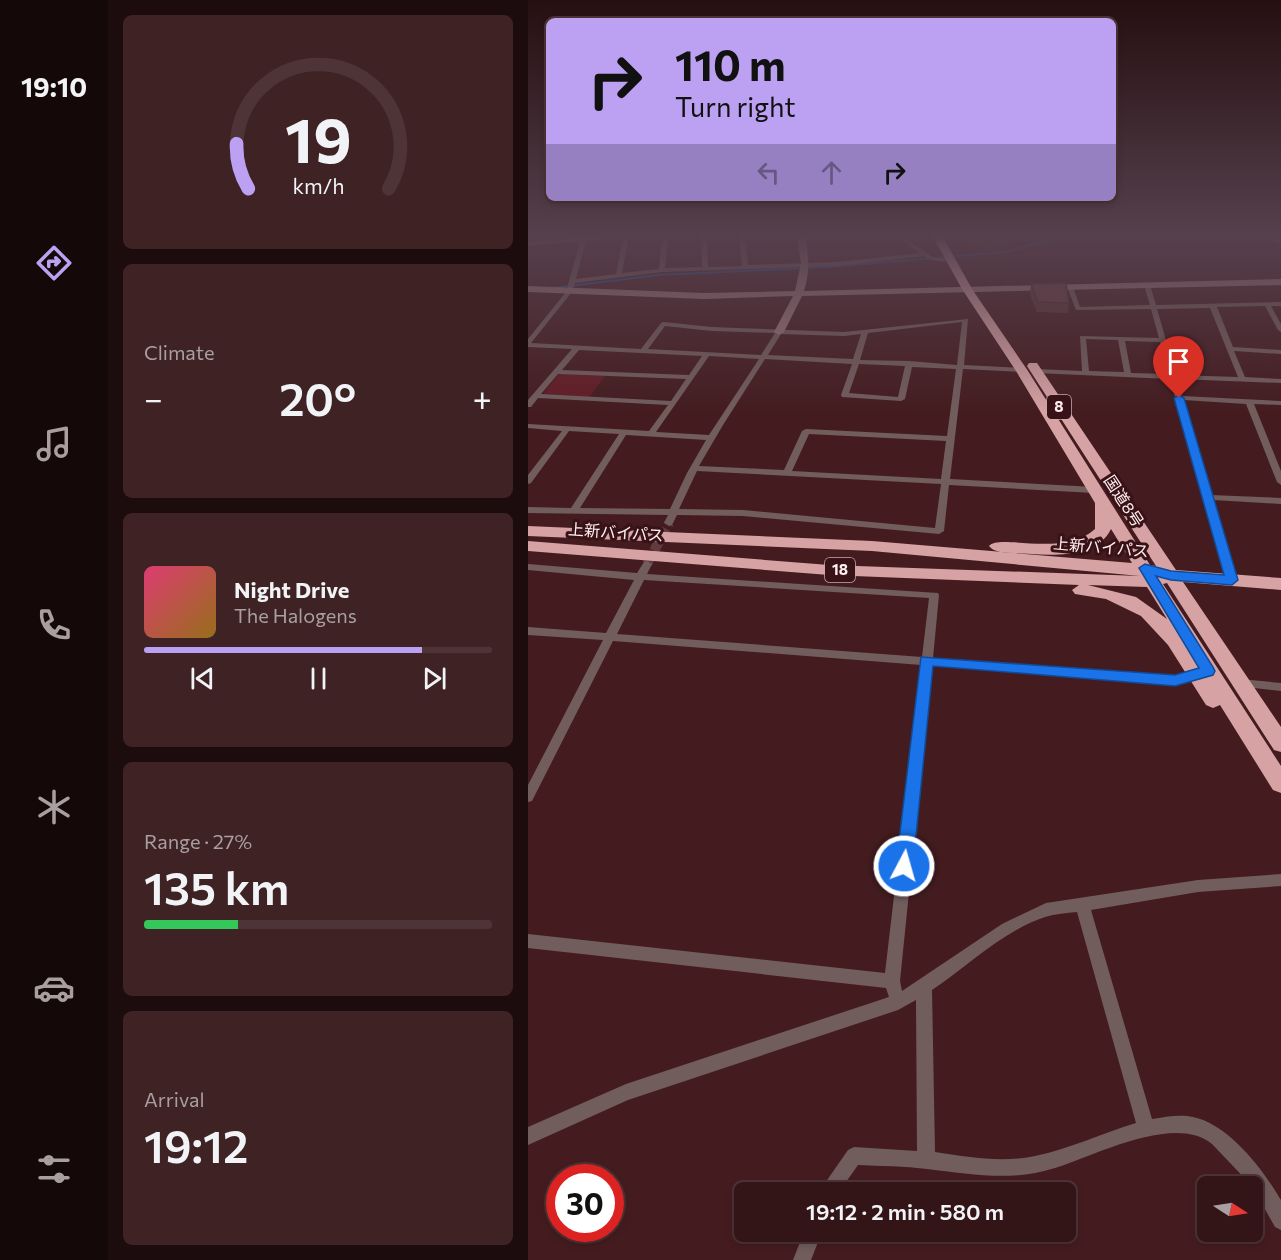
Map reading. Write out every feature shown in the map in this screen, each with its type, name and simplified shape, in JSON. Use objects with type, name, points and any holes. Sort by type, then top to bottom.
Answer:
[{"type":"highway","name":"国道8号","points":[[978,296],[1097,495],[1240,683],[1281,744]]},
{"type":"highway","name":"国道8号","points":[[979,296],[1036,371],[1156,575],[1202,673],[1281,785]]},
{"type":"highway","points":[[701,536],[876,539],[1065,548],[1088,543],[1103,530],[1097,495]]},
{"type":"highway","name":"上新バイパス","points":[[528,531],[701,536],[872,546],[1156,575]]},
{"type":"highway","name":"上新バイパス","points":[[528,546],[775,563],[829,570],[1156,575]]},
{"type":"highway","points":[[829,570],[924,580],[1087,590],[1120,597],[1143,606],[1156,616],[1202,673]]},
{"type":"highway","points":[[1156,575],[1281,584]]},
{"type":"street","points":[[528,344],[566,296]]},
{"type":"street","points":[[669,523],[712,438],[779,332],[798,296]]},
{"type":"street","points":[[1073,296],[1078,309],[1281,304]]},
{"type":"street","points":[[1150,296],[1232,580]]},
{"type":"street","points":[[1267,304],[1281,330]]},
{"type":"street","points":[[1213,306],[1242,379]]},
{"type":"street","points":[[528,510],[743,513],[939,531],[966,320],[865,333],[779,332],[663,324],[644,350]]},
{"type":"street","points":[[865,333],[845,395],[902,399],[909,363]]},
{"type":"street","points":[[1086,373],[1082,337],[1162,340]]},
{"type":"street","points":[[1121,339],[1128,374]]},
{"type":"street","points":[[528,344],[1022,370]]},
{"type":"street","points":[[528,405],[577,348]]},
{"type":"street","points":[[1230,349],[1281,352]]},
{"type":"street","points":[[651,434],[708,353]]},
{"type":"street","points":[[1036,371],[1281,381]]},
{"type":"street","points":[[556,372],[691,377]]},
{"type":"street","points":[[536,396],[672,403]]},
{"type":"street","points":[[1179,398],[1281,403]]},
{"type":"street","points":[[1249,401],[1281,482]]},
{"type":"street","points":[[528,426],[712,438]]},
{"type":"street","points":[[528,481],[567,429]]},
{"type":"street","points":[[787,471],[806,431],[950,439]]},
{"type":"street","points":[[574,510],[624,432]]},
{"type":"street","points":[[695,468],[787,471],[1097,495]]},
{"type":"street","points":[[1208,497],[1281,501]]},
{"type":"street","points":[[528,797],[647,564]]},
{"type":"street","points":[[528,567],[641,577],[933,595],[892,981],[898,1002]]},
{"type":"street","points":[[528,631],[1175,680],[1202,673]]},
{"type":"street","points":[[1240,683],[1281,687]]},
{"type":"street","points":[[528,1136],[626,1092],[898,1002],[924,988],[1023,918],[1046,910],[1198,886],[1281,880]]},
{"type":"street","points":[[1082,904],[1146,1129]]},
{"type":"street","points":[[528,941],[892,981]]},
{"type":"street","points":[[924,988],[926,1161]]},
{"type":"street","points":[[836,1182],[854,1156],[1014,1168],[1060,1159],[1146,1129],[1178,1124],[1210,1131],[1262,1185],[1281,1221]]},
{"type":"street","points":[[802,1260],[809,1242]]},
{"type":"shaded area","points":[[558,375],[605,376],[589,397],[545,394]]},
{"type":"building","points":[[1036,296],[1068,296],[1069,303],[1038,302]]},
{"type":"tunnel","points":[[647,564],[669,523]]},
{"type":"route","points":[[904,866],[926,660],[1175,680],[1208,671],[1145,568],[1171,575],[1232,580],[1179,398]]}]
